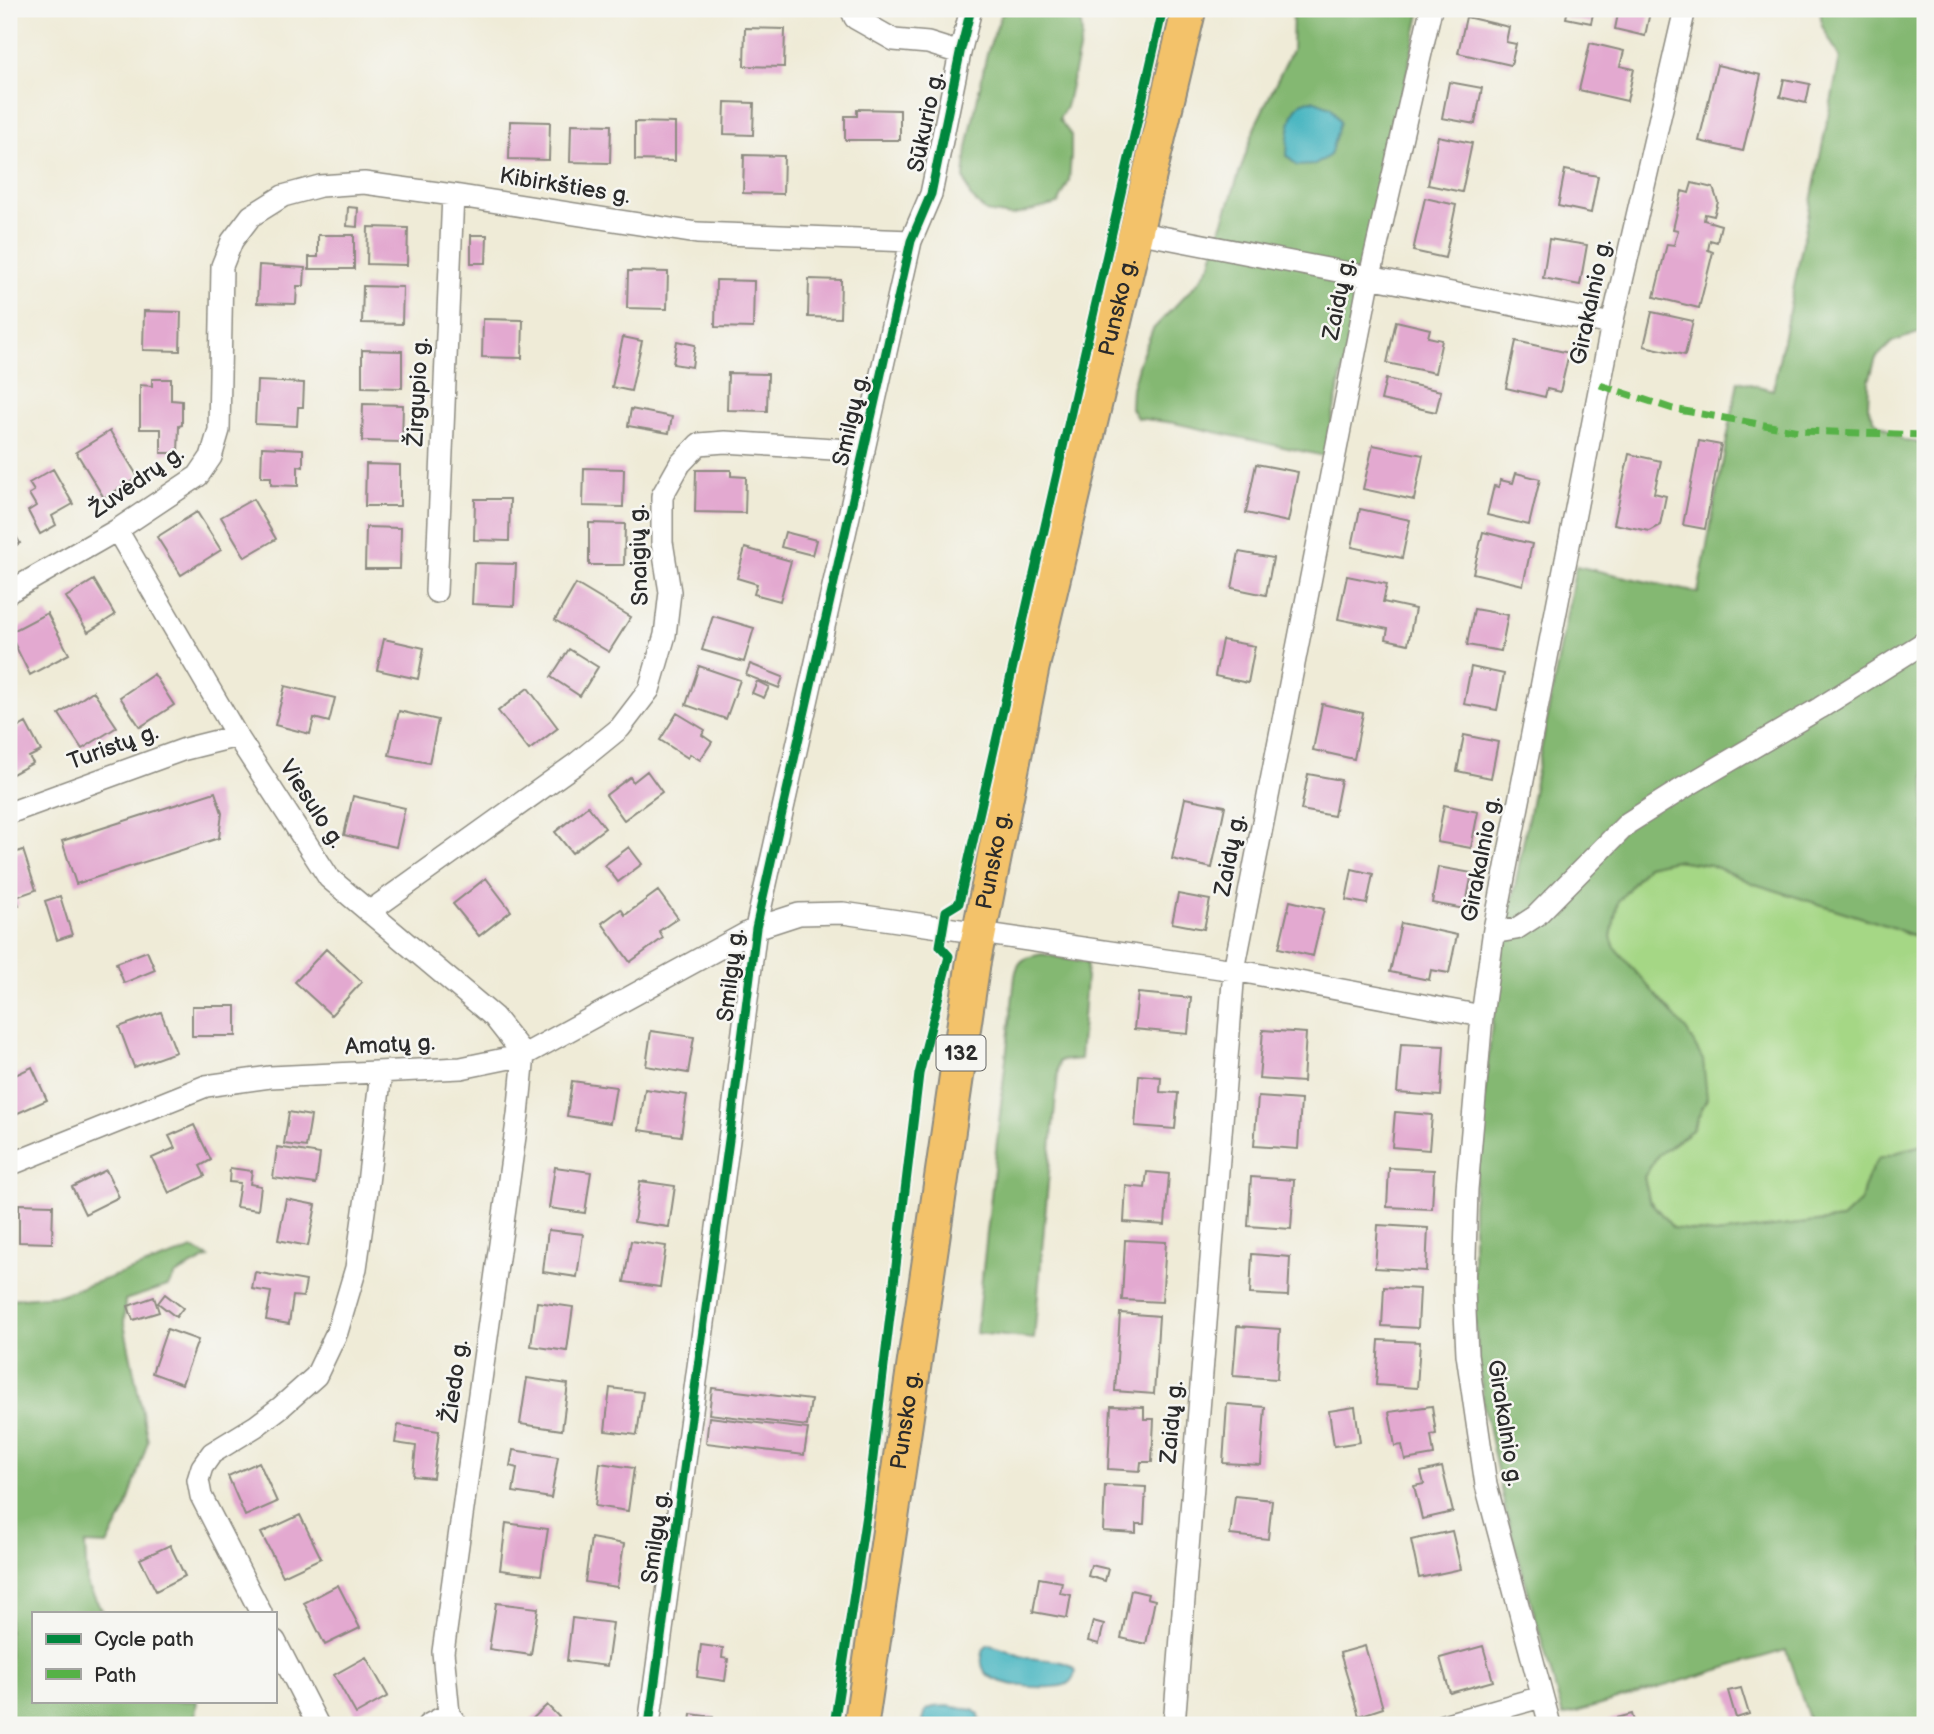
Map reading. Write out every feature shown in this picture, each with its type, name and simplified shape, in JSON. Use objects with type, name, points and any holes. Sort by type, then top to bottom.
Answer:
[{"type":"main road","name":"Punsko g.","points":[[861,1725],[979,934],[1032,668],[1189,9]]},
{"type":"street","points":[[851,9],[855,18],[894,40],[928,43],[960,53]]},
{"type":"street","name":"Sūkurio g.","points":[[911,241],[931,194],[971,9]]},
{"type":"street","name":"Zaidų g.","points":[[1174,1725],[1234,970],[1370,276],[1431,9]]},
{"type":"street","name":"Girakalnio g.","points":[[1550,1725],[1486,1485],[1467,1354],[1464,1290],[1467,1189],[1482,1016],[1494,929],[1612,324],[1685,9]]},
{"type":"street","name":"Kibirkšties g.","points":[[232,241],[251,216],[283,196],[320,186],[364,183],[697,233],[911,241]]},
{"type":"street","name":"Žirgupio g.","points":[[436,592],[453,195]]},
{"type":"street","points":[[1136,232],[1612,324]]},
{"type":"street","name":"Žuvėdrų g.","points":[[9,592],[117,530],[198,476],[211,457],[219,430],[222,266],[232,241]]},
{"type":"street","name":"Smilgų g.","points":[[649,1725],[756,928],[911,241]]},
{"type":"street","name":"Snaigių g.","points":[[369,912],[577,763],[620,728],[649,690],[666,635],[670,592],[662,542],[662,496],[680,464],[699,444],[726,442],[864,451]]},
{"type":"street","name":"Viesulo g.","points":[[117,530],[237,736],[329,878],[494,1017],[524,1055]]},
{"type":"street","points":[[1494,929],[1517,929],[1536,916],[1628,823],[1925,642]]},
{"type":"street","name":"Turistų g.","points":[[9,813],[185,749],[237,736]]},
{"type":"street","name":"Amatų g.","points":[[9,1163],[206,1086],[270,1077],[461,1068],[524,1055],[756,928],[799,914],[843,913],[1234,970],[1482,1016]]},
{"type":"street","name":"Žiedo g.","points":[[428,1725],[453,1720],[443,1652],[518,1115],[524,1055]]},
{"type":"street","points":[[260,1612],[201,1496],[198,1480],[202,1467],[212,1454],[256,1426],[316,1376],[337,1332],[356,1268],[381,1072]]},
{"type":"street","points":[[276,1643],[318,1725]]},
{"type":"street","points":[[1443,1725],[1541,1697]]},
{"type":"green space","points":[[1026,9],[1080,10],[1082,37],[1066,107],[1059,119],[1071,135],[1069,181],[1058,204],[1011,216],[986,212],[970,196],[964,177],[967,148],[987,53],[1002,13]]},
{"type":"green space","points":[[1293,9],[1421,9],[1324,456],[1174,423],[1137,418],[1131,408],[1132,388],[1139,362],[1153,329],[1199,281],[1211,263],[1256,124],[1292,50]]},
{"type":"green space","points":[[1820,9],[1925,9],[1925,333],[1892,342],[1876,358],[1869,381],[1868,407],[1875,421],[1905,441],[1925,443],[1925,940],[1755,884],[1711,865],[1675,860],[1647,866],[1618,902],[1611,937],[1615,948],[1687,1031],[1703,1060],[1707,1098],[1692,1130],[1658,1155],[1644,1177],[1649,1200],[1673,1228],[1715,1234],[1842,1219],[1861,1201],[1866,1180],[1879,1158],[1925,1144],[1925,1725],[1811,1725],[1786,1650],[1563,1716],[1505,1509],[1483,1402],[1473,1305],[1473,1205],[1496,986],[1576,566],[1698,593],[1738,381],[1773,390],[1840,58],[1822,26]]},
{"type":"green space","points":[[1675,860],[1711,865],[1755,884],[1925,940],[1925,1144],[1879,1158],[1866,1180],[1861,1201],[1842,1219],[1715,1234],[1673,1228],[1649,1200],[1644,1177],[1658,1155],[1692,1130],[1707,1098],[1615,948],[1611,937],[1617,902],[1647,866]]},
{"type":"green space","points":[[1042,954],[1087,963],[1080,1059],[1059,1061],[1034,1339],[976,1333],[1015,976],[1018,966],[1024,960]]},
{"type":"green space","points":[[193,1249],[209,1257],[175,1275],[168,1286],[125,1300],[124,1324],[148,1441],[126,1509],[107,1545],[85,1544],[87,1585],[103,1612],[32,1612],[32,1702],[197,1702],[194,1725],[9,1725],[9,1299],[59,1295]]},
{"type":"water","points":[[1312,100],[1331,107],[1340,122],[1330,155],[1315,165],[1297,166],[1287,156],[1290,128],[1297,107]]},
{"type":"water","points":[[988,1645],[1028,1658],[1065,1663],[1076,1671],[1070,1682],[1059,1686],[1009,1684],[989,1676],[984,1670],[982,1657]]},
{"type":"water","points":[[947,1706],[973,1710],[979,1715],[980,1725],[922,1725],[926,1710]]},
{"type":"building","points":[[1568,9],[1594,9],[1591,23],[1566,18]]},
{"type":"building","points":[[1619,9],[1650,12],[1645,36],[1615,29]]},
{"type":"building","points":[[1466,17],[1509,27],[1506,42],[1516,44],[1511,65],[1458,53]]},
{"type":"building","points":[[745,28],[785,29],[784,67],[744,66]]},
{"type":"building","points":[[1590,43],[1624,51],[1620,66],[1634,69],[1627,101],[1579,90]]},
{"type":"building","points":[[1717,65],[1761,75],[1743,151],[1699,141]]},
{"type":"building","points":[[1784,79],[1810,84],[1806,103],[1780,97]]},
{"type":"building","points":[[1449,82],[1482,88],[1475,124],[1442,118]]},
{"type":"building","points":[[725,102],[754,103],[753,135],[724,134]]},
{"type":"building","points":[[857,109],[900,110],[900,140],[845,140],[845,116],[857,116]]},
{"type":"building","points":[[510,121],[550,122],[549,160],[509,159]]},
{"type":"building","points":[[635,122],[675,123],[675,161],[635,160]]},
{"type":"building","points":[[571,124],[611,125],[610,163],[570,162]]},
{"type":"building","points":[[1438,136],[1472,143],[1462,192],[1428,185]]},
{"type":"building","points":[[744,155],[784,156],[783,194],[743,193]]},
{"type":"building","points":[[1565,170],[1598,176],[1591,213],[1558,206]]},
{"type":"building","points":[[1692,183],[1713,188],[1718,202],[1714,216],[1705,214],[1704,220],[1721,225],[1717,242],[1710,240],[1708,250],[1713,252],[1699,308],[1654,297],[1667,244],[1674,245],[1678,230],[1673,229],[1682,191],[1689,193]]},
{"type":"building","points":[[1425,198],[1456,205],[1445,258],[1413,251]]},
{"type":"building","points":[[348,207],[358,208],[357,227],[347,226]]},
{"type":"building","points":[[368,227],[408,228],[407,265],[367,264]]},
{"type":"building","points":[[318,235],[354,235],[354,269],[309,269],[309,257],[318,257]]},
{"type":"building","points":[[471,235],[487,235],[486,263],[471,263]]},
{"type":"building","points":[[1549,239],[1587,245],[1580,285],[1543,278]]},
{"type":"building","points":[[259,265],[305,268],[304,286],[297,286],[296,304],[257,303]]},
{"type":"building","points":[[628,271],[668,272],[667,309],[627,308]]},
{"type":"building","points":[[809,279],[841,280],[840,318],[808,317]]},
{"type":"building","points":[[716,280],[754,281],[753,328],[715,327]]},
{"type":"building","points":[[363,286],[403,287],[402,324],[362,323]]},
{"type":"building","points":[[144,311],[181,312],[180,351],[143,350]]},
{"type":"building","points":[[1652,312],[1693,321],[1685,355],[1644,346]]},
{"type":"building","points":[[483,319],[523,320],[522,358],[482,357]]},
{"type":"building","points":[[1396,321],[1430,329],[1428,337],[1442,340],[1435,373],[1387,363]]},
{"type":"building","points":[[623,337],[642,341],[631,391],[612,387]]},
{"type":"building","points":[[677,341],[695,345],[692,367],[673,364]]},
{"type":"building","points":[[1516,341],[1569,353],[1560,392],[1547,389],[1545,397],[1506,388]]},
{"type":"building","points":[[362,350],[402,351],[402,388],[362,387]]},
{"type":"building","points":[[728,373],[768,374],[767,411],[727,410]]},
{"type":"building","points":[[152,379],[171,379],[171,400],[182,401],[178,453],[161,453],[161,429],[140,429],[140,385],[152,386]]},
{"type":"building","points":[[1386,379],[1441,391],[1436,412],[1381,400]]},
{"type":"building","points":[[257,381],[304,383],[303,407],[298,407],[297,426],[255,424]]},
{"type":"building","points":[[363,404],[403,405],[402,442],[362,441]]},
{"type":"building","points":[[631,409],[672,417],[669,433],[628,426]]},
{"type":"building","points":[[110,431],[138,477],[104,498],[76,452]]},
{"type":"building","points":[[1699,441],[1721,445],[1705,529],[1683,525]]},
{"type":"building","points":[[1373,445],[1423,455],[1414,500],[1363,489]]},
{"type":"building","points":[[262,447],[303,449],[303,467],[298,466],[298,486],[271,485],[271,477],[261,477]]},
{"type":"building","points":[[1629,454],[1661,461],[1654,493],[1666,496],[1660,525],[1649,531],[1614,524]]},
{"type":"building","points":[[366,464],[400,465],[400,506],[365,506]]},
{"type":"building","points":[[1256,464],[1298,472],[1288,522],[1246,513]]},
{"type":"building","points":[[584,468],[624,469],[623,507],[583,506]]},
{"type":"building","points":[[53,469],[73,504],[52,516],[56,525],[40,534],[28,511],[36,506],[29,494],[34,491],[29,483]]},
{"type":"building","points":[[696,470],[731,470],[731,476],[746,477],[745,513],[695,512]]},
{"type":"building","points":[[1516,473],[1540,479],[1529,525],[1487,515],[1494,486],[1499,487],[1500,480],[1513,483]]},
{"type":"building","points":[[253,499],[276,539],[245,557],[221,517]]},
{"type":"building","points":[[475,499],[510,499],[509,541],[474,540]]},
{"type":"building","points":[[1360,509],[1410,520],[1402,558],[1352,547]]},
{"type":"building","points":[[197,512],[221,550],[181,575],[157,537]]},
{"type":"building","points":[[589,523],[625,524],[624,565],[589,565]]},
{"type":"building","points":[[9,524],[20,543],[9,549]]},
{"type":"building","points":[[366,527],[401,528],[400,569],[365,569]]},
{"type":"building","points":[[785,532],[816,540],[812,555],[781,547]]},
{"type":"building","points":[[1483,532],[1532,544],[1523,585],[1473,573]]},
{"type":"building","points":[[745,548],[791,561],[780,601],[754,594],[757,584],[737,578]]},
{"type":"building","points":[[1239,552],[1273,558],[1266,595],[1232,588]]},
{"type":"building","points":[[474,563],[516,564],[514,606],[472,604]]},
{"type":"building","points":[[1347,576],[1387,584],[1383,602],[1415,609],[1408,644],[1386,639],[1388,629],[1338,619]]},
{"type":"building","points":[[94,580],[115,615],[88,632],[66,597]]},
{"type":"building","points":[[576,584],[631,617],[609,652],[555,620]]},
{"type":"building","points":[[1474,609],[1508,615],[1501,651],[1467,645]]},
{"type":"building","points":[[47,613],[69,654],[30,675],[9,633]]},
{"type":"building","points":[[713,616],[754,628],[744,662],[702,650]]},
{"type":"building","points":[[384,639],[424,648],[418,679],[377,670]]},
{"type":"building","points":[[1222,640],[1255,646],[1248,683],[1215,676]]},
{"type":"building","points":[[569,649],[598,667],[580,696],[551,677]]},
{"type":"building","points":[[750,664],[783,677],[779,688],[746,675]]},
{"type":"building","points":[[699,666],[740,680],[726,719],[686,705]]},
{"type":"building","points":[[1471,667],[1504,674],[1497,710],[1464,704]]},
{"type":"building","points":[[154,674],[174,705],[140,727],[120,697]]},
{"type":"building","points":[[757,681],[769,687],[764,698],[752,693]]},
{"type":"building","points":[[285,686],[335,698],[329,722],[314,718],[310,734],[275,725]]},
{"type":"building","points":[[528,688],[558,728],[529,750],[498,711]]},
{"type":"building","points":[[93,691],[117,727],[82,749],[59,714]]},
{"type":"building","points":[[1322,704],[1363,713],[1354,759],[1313,750]]},
{"type":"building","points":[[399,711],[438,720],[429,763],[389,755]]},
{"type":"building","points":[[677,713],[705,730],[702,735],[712,742],[700,760],[690,754],[688,758],[660,740]]},
{"type":"building","points":[[26,723],[41,751],[29,757],[33,763],[9,776],[9,733]]},
{"type":"building","points":[[1464,735],[1498,742],[1491,778],[1457,771]]},
{"type":"building","points":[[647,771],[662,792],[624,820],[606,795],[630,777],[633,782]]},
{"type":"building","points":[[1308,774],[1341,780],[1334,816],[1301,810]]},
{"type":"building","points":[[215,792],[222,813],[219,838],[76,884],[62,841]]},
{"type":"building","points":[[353,796],[405,808],[396,847],[344,835]]},
{"type":"building","points":[[1185,798],[1225,806],[1212,868],[1172,859]]},
{"type":"building","points":[[1444,805],[1478,812],[1471,848],[1437,842]]},
{"type":"building","points":[[588,806],[605,828],[572,853],[555,832]]},
{"type":"building","points":[[629,847],[642,864],[618,882],[605,865]]},
{"type":"building","points":[[23,850],[36,890],[16,897],[19,905],[9,908],[9,855]]},
{"type":"building","points":[[1438,867],[1472,873],[1465,909],[1432,903]]},
{"type":"building","points":[[1352,869],[1373,874],[1367,904],[1346,900]]},
{"type":"building","points":[[486,878],[511,911],[479,936],[453,904]]},
{"type":"building","points":[[658,891],[678,918],[659,931],[663,938],[630,962],[602,923],[621,909],[625,915]]},
{"type":"building","points":[[1178,894],[1210,900],[1204,929],[1172,923]]},
{"type":"building","points":[[60,896],[72,935],[57,940],[45,901]]},
{"type":"building","points":[[1290,901],[1324,909],[1313,956],[1279,948]]},
{"type":"building","points":[[1401,923],[1457,935],[1449,973],[1431,970],[1429,980],[1390,972]]},
{"type":"building","points":[[326,949],[362,982],[331,1015],[295,982]]},
{"type":"building","points":[[147,951],[155,970],[124,983],[116,963]]},
{"type":"building","points":[[1138,993],[1191,998],[1188,1034],[1134,1029]]},
{"type":"building","points":[[192,1006],[236,1006],[236,1036],[192,1036]]},
{"type":"building","points":[[161,1012],[176,1052],[134,1067],[119,1027]]},
{"type":"building","points":[[1263,1030],[1306,1033],[1303,1082],[1259,1079]]},
{"type":"building","points":[[651,1031],[694,1037],[688,1073],[646,1066]]},
{"type":"building","points":[[1401,1044],[1444,1046],[1441,1096],[1397,1093]]},
{"type":"building","points":[[32,1067],[47,1100],[9,1117],[9,1078]]},
{"type":"building","points":[[1139,1075],[1161,1077],[1160,1092],[1178,1093],[1175,1129],[1135,1126]]},
{"type":"building","points":[[572,1081],[616,1087],[610,1123],[567,1116]]},
{"type":"building","points":[[645,1089],[687,1095],[681,1136],[639,1130]]},
{"type":"building","points":[[1258,1097],[1301,1100],[1298,1149],[1254,1146]]},
{"type":"building","points":[[289,1112],[311,1116],[306,1147],[284,1144]]},
{"type":"building","points":[[1395,1112],[1432,1115],[1429,1150],[1392,1147]]},
{"type":"building","points":[[194,1125],[211,1160],[200,1166],[205,1176],[169,1193],[152,1158],[175,1148],[169,1136]]},
{"type":"building","points":[[277,1147],[320,1154],[316,1184],[273,1178]]},
{"type":"building","points":[[555,1167],[591,1172],[585,1213],[549,1208]]},
{"type":"building","points":[[230,1168],[252,1171],[250,1184],[261,1186],[258,1210],[236,1207],[240,1183],[229,1182]]},
{"type":"building","points":[[1389,1168],[1434,1170],[1432,1209],[1387,1207]]},
{"type":"building","points":[[106,1170],[119,1197],[85,1214],[72,1187]]},
{"type":"building","points":[[1147,1172],[1169,1174],[1165,1225],[1124,1222],[1126,1186],[1145,1188]]},
{"type":"building","points":[[1251,1177],[1294,1180],[1291,1229],[1248,1226]]},
{"type":"building","points":[[640,1181],[675,1186],[669,1227],[634,1222]]},
{"type":"building","points":[[286,1199],[316,1205],[308,1246],[278,1240]]},
{"type":"building","points":[[19,1204],[53,1205],[52,1243],[19,1242]]},
{"type":"building","points":[[1378,1225],[1428,1228],[1426,1271],[1375,1268]]},
{"type":"building","points":[[548,1230],[583,1234],[577,1277],[543,1272]]},
{"type":"building","points":[[1125,1240],[1166,1242],[1162,1302],[1122,1300]]},
{"type":"building","points":[[631,1241],[666,1246],[660,1287],[624,1282]]},
{"type":"building","points":[[1252,1254],[1290,1257],[1288,1296],[1250,1294]]},
{"type":"building","points":[[255,1272],[306,1281],[303,1297],[293,1296],[289,1324],[266,1320],[271,1292],[252,1289]]},
{"type":"building","points":[[1384,1287],[1420,1289],[1418,1328],[1382,1326]]},
{"type":"building","points":[[165,1294],[183,1308],[176,1317],[158,1303]]},
{"type":"building","points":[[154,1297],[159,1312],[133,1320],[128,1306]]},
{"type":"building","points":[[537,1302],[573,1307],[567,1351],[531,1346]]},
{"type":"building","points":[[1120,1313],[1159,1316],[1154,1394],[1115,1391]]},
{"type":"building","points":[[1237,1326],[1280,1329],[1277,1379],[1233,1376]]},
{"type":"building","points":[[167,1329],[198,1340],[182,1384],[152,1373]]},
{"type":"building","points":[[1379,1340],[1420,1342],[1417,1388],[1376,1385]]},
{"type":"building","points":[[527,1378],[568,1384],[562,1430],[520,1424]]},
{"type":"building","points":[[610,1388],[643,1392],[637,1435],[605,1431]]},
{"type":"building","points":[[712,1388],[811,1400],[807,1426],[709,1414]]},
{"type":"building","points":[[1227,1404],[1265,1407],[1261,1465],[1223,1463]]},
{"type":"building","points":[[1111,1406],[1144,1407],[1144,1419],[1154,1419],[1152,1462],[1141,1462],[1140,1471],[1108,1469]]},
{"type":"building","points":[[1432,1406],[1436,1434],[1431,1435],[1434,1455],[1405,1460],[1402,1445],[1395,1446],[1389,1412]]},
{"type":"building","points":[[1355,1407],[1360,1442],[1334,1446],[1329,1411]]},
{"type":"building","points":[[709,1417],[808,1429],[804,1455],[706,1443]]},
{"type":"building","points":[[398,1425],[439,1431],[433,1478],[413,1476],[416,1446],[395,1443]]},
{"type":"building","points":[[513,1450],[558,1457],[551,1498],[513,1492],[517,1468],[510,1466]]},
{"type":"building","points":[[259,1462],[277,1502],[245,1516],[228,1476]]},
{"type":"building","points":[[600,1463],[634,1468],[628,1511],[595,1506]]},
{"type":"building","points":[[1442,1467],[1453,1512],[1422,1519],[1414,1486],[1424,1484],[1421,1472]]},
{"type":"building","points":[[1105,1485],[1146,1487],[1144,1524],[1136,1524],[1136,1533],[1103,1531]]},
{"type":"building","points":[[1235,1496],[1272,1500],[1268,1539],[1230,1535]]},
{"type":"building","points":[[300,1515],[321,1558],[283,1576],[261,1533]]},
{"type":"building","points":[[506,1523],[548,1529],[541,1575],[500,1570]]},
{"type":"building","points":[[1452,1531],[1461,1569],[1419,1578],[1411,1540]]},
{"type":"building","points":[[591,1538],[624,1544],[617,1587],[585,1582]]},
{"type":"building","points":[[170,1545],[185,1576],[156,1591],[140,1559]]},
{"type":"building","points":[[1091,1565],[1108,1569],[1105,1581],[1088,1576]]},
{"type":"building","points":[[1039,1578],[1062,1582],[1060,1593],[1071,1595],[1067,1618],[1033,1612]]},
{"type":"building","points":[[338,1585],[360,1628],[325,1645],[304,1603]]},
{"type":"building","points":[[1131,1590],[1148,1594],[1147,1598],[1155,1600],[1146,1644],[1121,1638]]},
{"type":"building","points":[[496,1603],[538,1608],[531,1655],[489,1649]]},
{"type":"building","points":[[572,1618],[613,1623],[607,1666],[567,1661]]},
{"type":"building","points":[[1093,1621],[1104,1624],[1099,1644],[1088,1641]]},
{"type":"building","points":[[701,1645],[723,1648],[722,1658],[728,1659],[725,1681],[697,1677]]},
{"type":"building","points":[[1365,1646],[1383,1708],[1359,1716],[1340,1653]]},
{"type":"building","points":[[1483,1646],[1493,1681],[1450,1693],[1440,1658]]},
{"type":"building","points":[[366,1657],[388,1696],[356,1714],[334,1675]]},
{"type":"building","points":[[1741,1688],[1749,1714],[1736,1718],[1728,1691]]},
{"type":"building","points":[[547,1705],[567,1725],[526,1725]]},
{"type":"building","points":[[691,1714],[713,1717],[712,1725],[690,1725]]},
{"type":"building","points":[[1632,1714],[1635,1725],[1594,1725],[1594,1724]]},
{"type":"marked path","points":[[1600,385],[1673,409],[1799,431],[1925,435]]},
{"type":"cycle path","points":[[649,1725],[756,928],[911,241],[931,194],[971,9]]},
{"type":"cycle path","points":[[834,1725],[867,1508],[919,1074],[949,956],[940,946],[946,911],[959,903],[1163,9]]}]
